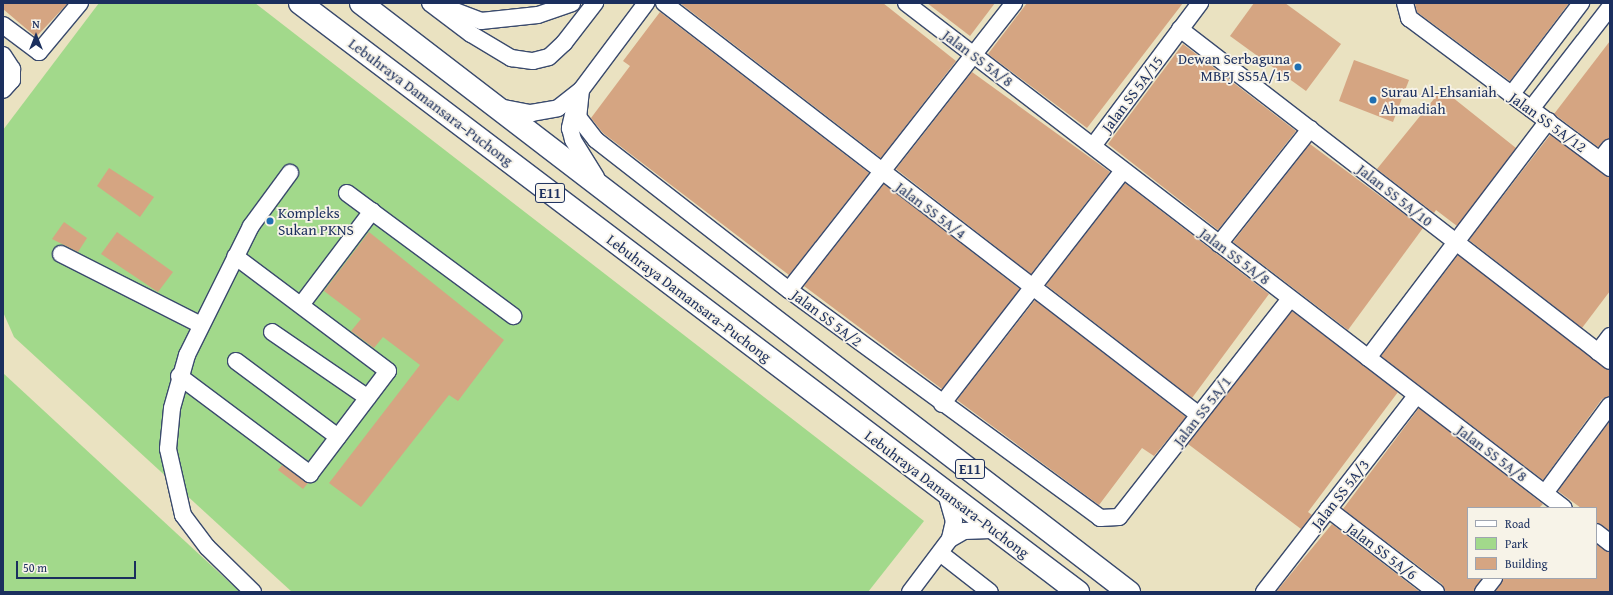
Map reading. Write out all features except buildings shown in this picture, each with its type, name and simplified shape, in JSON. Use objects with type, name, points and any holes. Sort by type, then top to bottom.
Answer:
[{"type":"highway","name":"Lebuhraya Damansara–Puchong","points":[[300,3],[1078,592]]},
{"type":"highway","name":"E11","points":[[361,3],[600,183],[1129,592]]},
{"type":"street","points":[[3,25],[38,52],[80,3]]},
{"type":"street","points":[[430,3],[471,34],[511,58],[533,61],[549,57],[564,43],[595,3]]},
{"type":"street","points":[[434,3],[481,21],[538,15],[572,3]]},
{"type":"street","points":[[499,107],[545,112],[558,108],[580,90],[646,3]]},
{"type":"street","name":"Jalan SS 5A/4","points":[[664,3],[880,171],[1199,415]]},
{"type":"street","name":"Jalan SS 5A/8","points":[[906,3],[1093,146],[1123,171],[1417,395],[1553,502]]},
{"type":"street","points":[[789,290],[880,171],[1014,3]]},
{"type":"street","name":"Jalan SS 5A/15","points":[[1093,146],[1200,3]]},
{"type":"street","points":[[1511,95],[1581,3]]},
{"type":"street","points":[[1368,358],[1449,237],[1539,115],[1610,7]]},
{"type":"street","name":"Jalan SS 5A/12","points":[[1407,10],[1511,95],[1605,164]]},
{"type":"street","name":"Jalan SS 5A/10","points":[[1180,30],[1604,357]]},
{"type":"street","points":[[3,55],[12,69],[12,80],[3,90]]},
{"type":"street","points":[[580,90],[570,128],[580,154],[600,183]]},
{"type":"street","name":"Jalan SS 5A/2","points":[[580,90],[578,117],[596,140],[789,290],[942,404],[1074,501],[1100,518],[1110,519]]},
{"type":"street","points":[[1219,244],[1310,129]]},
{"type":"street","points":[[1605,164],[1610,147]]},
{"type":"street","points":[[942,404],[1123,171]]},
{"type":"street","points":[[253,592],[207,547],[183,515],[168,448],[179,376],[201,325],[251,226],[290,173]]},
{"type":"street","points":[[347,193],[513,316]]},
{"type":"street","points":[[301,305],[372,211]]},
{"type":"street","points":[[61,254],[201,325]]},
{"type":"street","points":[[179,376],[310,474],[388,371],[235,256]]},
{"type":"street","name":"Jalan SS 5A/1","points":[[1110,519],[1119,517],[1290,299]]},
{"type":"street","points":[[272,332],[368,398]]},
{"type":"street","points":[[1604,357],[1610,336]]},
{"type":"street","points":[[236,360],[338,437]]},
{"type":"street","name":"Jalan SS 5A/3","points":[[1264,592],[1417,395]]},
{"type":"street","points":[[1553,502],[1610,405]]},
{"type":"street","points":[[910,592],[950,539],[954,521],[945,490]]},
{"type":"street","name":"Jalan SS 5A/6","points":[[1328,509],[1436,592]]},
{"type":"street","points":[[950,539],[964,531],[997,530]]},
{"type":"street","points":[[1597,533],[1610,543]]},
{"type":"street","points":[[940,553],[990,592]]},
{"type":"street","points":[[1483,592],[1493,579]]},
{"type":"green space","name":"Kompleks Sukan PKNS","points":[[99,3],[255,3],[924,521],[868,592],[292,592],[14,337],[3,312],[3,130]]},
{"type":"green space","points":[[3,373],[240,592],[3,592]]},
{"type":"place","name":"Dewan Serbaguna MBPJ SS5A/15","points":[[1298,67]]},
{"type":"place","name":"Surau Al-Ehsaniah Ahmadiah","points":[[1373,100]]},
{"type":"place","name":"Kompleks Sukan PKNS","points":[[270,221]]}]
